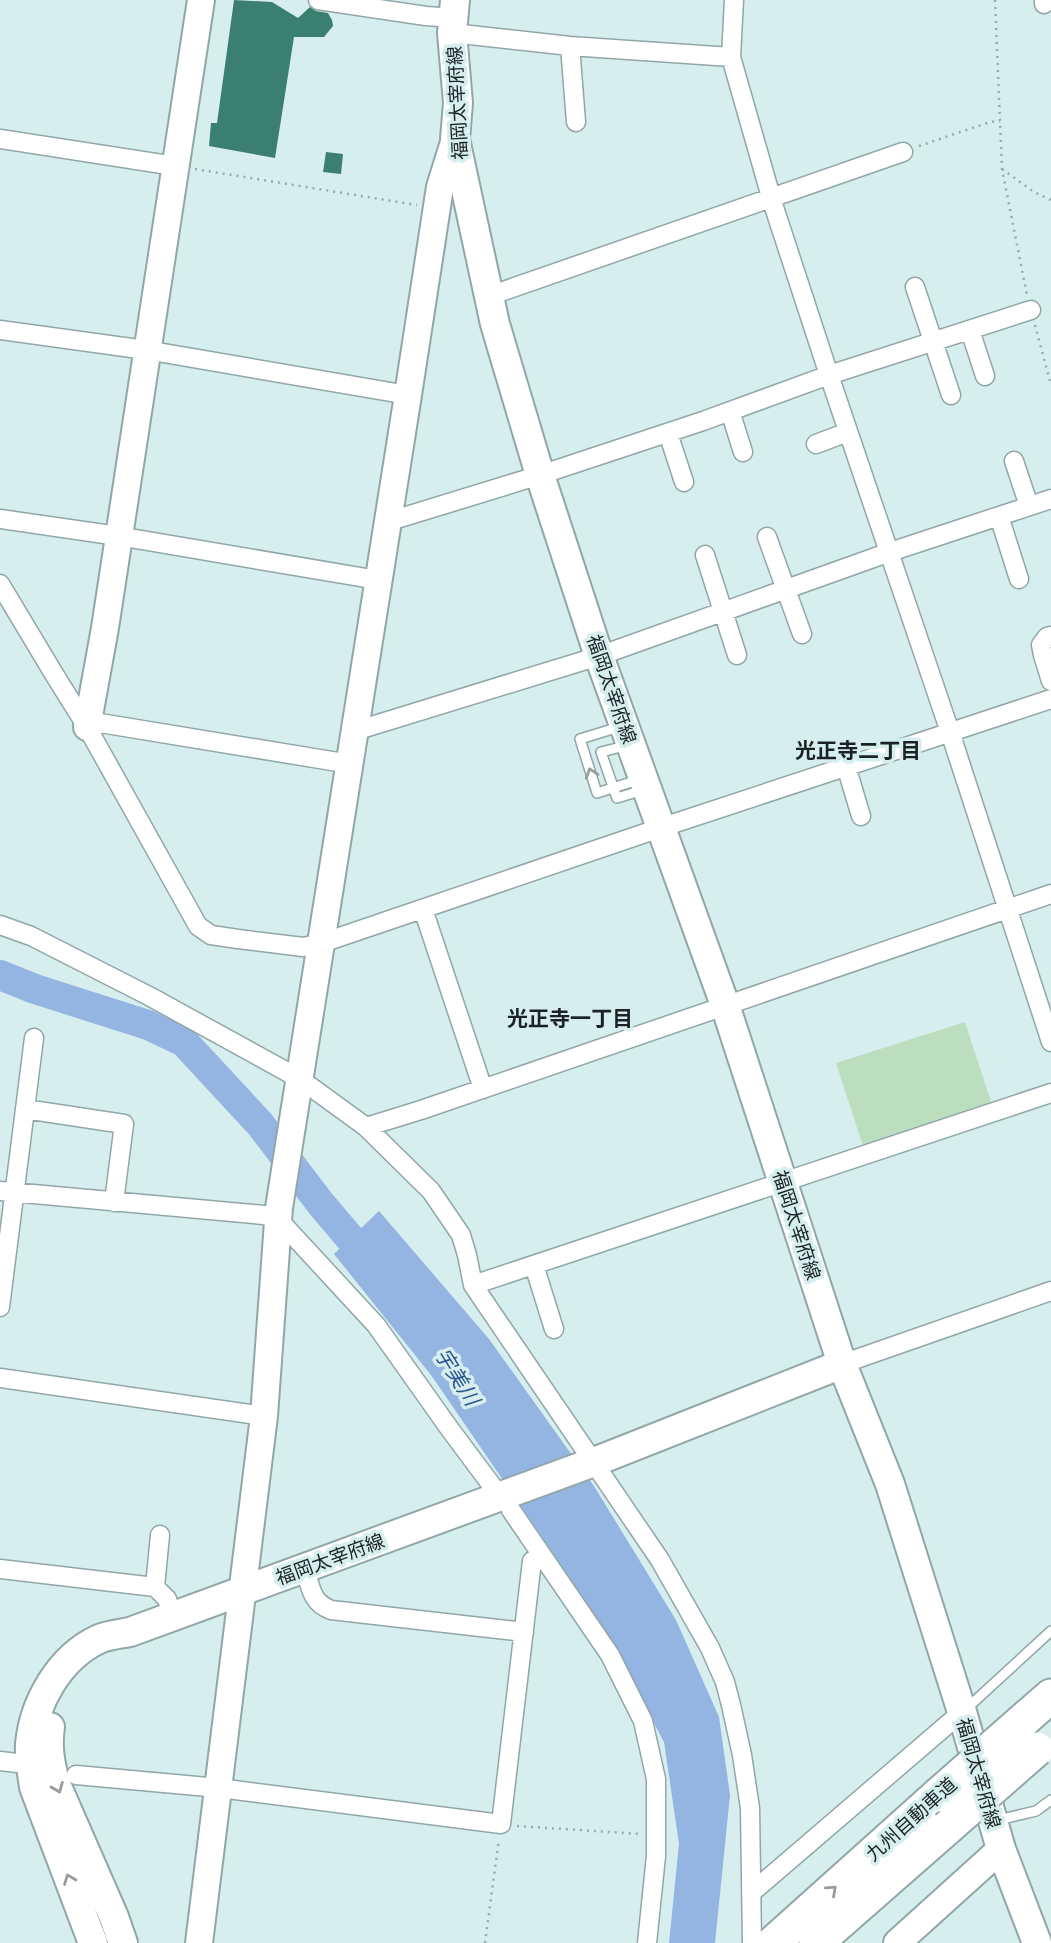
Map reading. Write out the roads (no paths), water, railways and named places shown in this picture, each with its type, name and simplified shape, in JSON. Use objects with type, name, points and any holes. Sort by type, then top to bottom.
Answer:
[{"type":"highway","name":"九州自動車道","points":[[769,1941],[938,1795],[1042,1725]]},
{"type":"highway","name":"九州自動車道","points":[[816,1943],[947,1828],[1042,1725]]},
{"type":"main road","name":"福岡太宰府線","points":[[454,17],[458,103],[455,139],[495,324],[540,475],[599,656],[725,1005],[842,1364],[890,1484],[962,1712],[993,1822],[1037,1943]]},
{"type":"main road","name":"福岡太宰府線","points":[[93,1943],[34,1787],[30,1760],[30,1741],[39,1707],[54,1678],[74,1656],[100,1639],[173,1617],[501,1498],[842,1364]]},
{"type":"main road","name":"福岡太宰府線","points":[[123,1943],[55,1782],[48,1744],[52,1716],[83,1665],[130,1632]]},
{"type":"street","points":[[88,724],[201,0]]},
{"type":"street","points":[[317,0],[426,16],[454,17],[570,46],[731,57]]},
{"type":"street","points":[[734,0],[731,57],[771,197],[1051,1042]]},
{"type":"street","points":[[570,46],[576,122]]},
{"type":"street","points":[[0,139],[175,166]]},
{"type":"street","points":[[198,1943],[264,1416],[279,1214],[436,208],[455,139]]},
{"type":"street","points":[[488,296],[903,152]]},
{"type":"street","points":[[915,287],[951,395]]},
{"type":"street","points":[[387,522],[668,433],[829,375],[1031,310]]},
{"type":"street","points":[[0,330],[146,350],[408,395]]},
{"type":"street","points":[[970,330],[985,376]]},
{"type":"street","points":[[730,411],[743,452]]},
{"type":"street","points":[[816,444],[848,432]]},
{"type":"street","points":[[668,433],[684,482]]},
{"type":"street","points":[[1014,461],[1029,506]]},
{"type":"street","points":[[355,731],[599,656],[890,552],[1051,499]]},
{"type":"street","points":[[999,516],[1018,579]]},
{"type":"street","points":[[0,519],[379,580]]},
{"type":"street","points":[[767,537],[802,634]]},
{"type":"street","points":[[705,555],[737,655]]},
{"type":"street","points":[[0,584],[54,674],[88,724],[198,926],[211,935],[303,947],[322,943],[1051,699]]},
{"type":"street","points":[[1051,636],[1041,645],[1051,681]]},
{"type":"street","points":[[88,724],[350,764]]},
{"type":"street","points":[[846,766],[861,816]]},
{"type":"street","points":[[366,1127],[1051,894]]},
{"type":"street","points":[[423,909],[483,1088]]},
{"type":"street","points":[[0,925],[31,936],[137,990],[299,1090],[366,1127],[431,1191],[461,1236],[473,1285],[660,1560],[710,1648],[724,1682],[742,1755],[750,1808],[751,1893],[769,1941]]},
{"type":"street","points":[[0,1307],[7,1191],[25,1109],[34,1038]]},
{"type":"street","points":[[473,1285],[1051,1093]]},
{"type":"street","points":[[25,1109],[124,1124],[114,1202]]},
{"type":"street","points":[[7,1191],[264,1215],[279,1214]]},
{"type":"street","points":[[279,1214],[376,1325],[610,1655],[643,1721],[656,1779],[656,1856],[648,1943]]},
{"type":"street","points":[[534,1265],[554,1329]]},
{"type":"street","points":[[842,1364],[1051,1291]]},
{"type":"street","points":[[0,1378],[264,1416]]},
{"type":"street","points":[[155,1587],[160,1535]]},
{"type":"street","points":[[76,1774],[219,1788],[501,1824],[532,1561]]},
{"type":"street","points":[[0,1569],[155,1587],[167,1599],[173,1617]]},
{"type":"street","points":[[305,1569],[315,1601],[331,1610],[524,1632]]},
{"type":"street","points":[[751,1893],[962,1712]]},
{"type":"street","points":[[908,1938],[1002,1849]]},
{"type":"lane","points":[[614,788],[601,752],[627,735]]},
{"type":"lane","points":[[627,735],[580,739],[597,793],[644,784]]},
{"type":"lane","points":[[962,1712],[1051,1631]]},
{"type":"lane","points":[[993,1822],[1037,1811],[1051,1800]]},
{"type":"water","points":[[379,1211],[489,1339],[594,1486],[676,1620],[719,1717],[730,1795],[715,1943],[669,1943],[679,1844],[664,1742],[606,1634],[431,1375],[334,1254]]},
{"type":"waterway","name":"宇美川","points":[[0,975],[148,1025],[184,1042],[260,1124],[321,1204],[377,1270]]},
{"type":"district","name":"光正寺二丁目","points":[[858,751]]},
{"type":"district","name":"光正寺一丁目","points":[[570,1019]]}]
